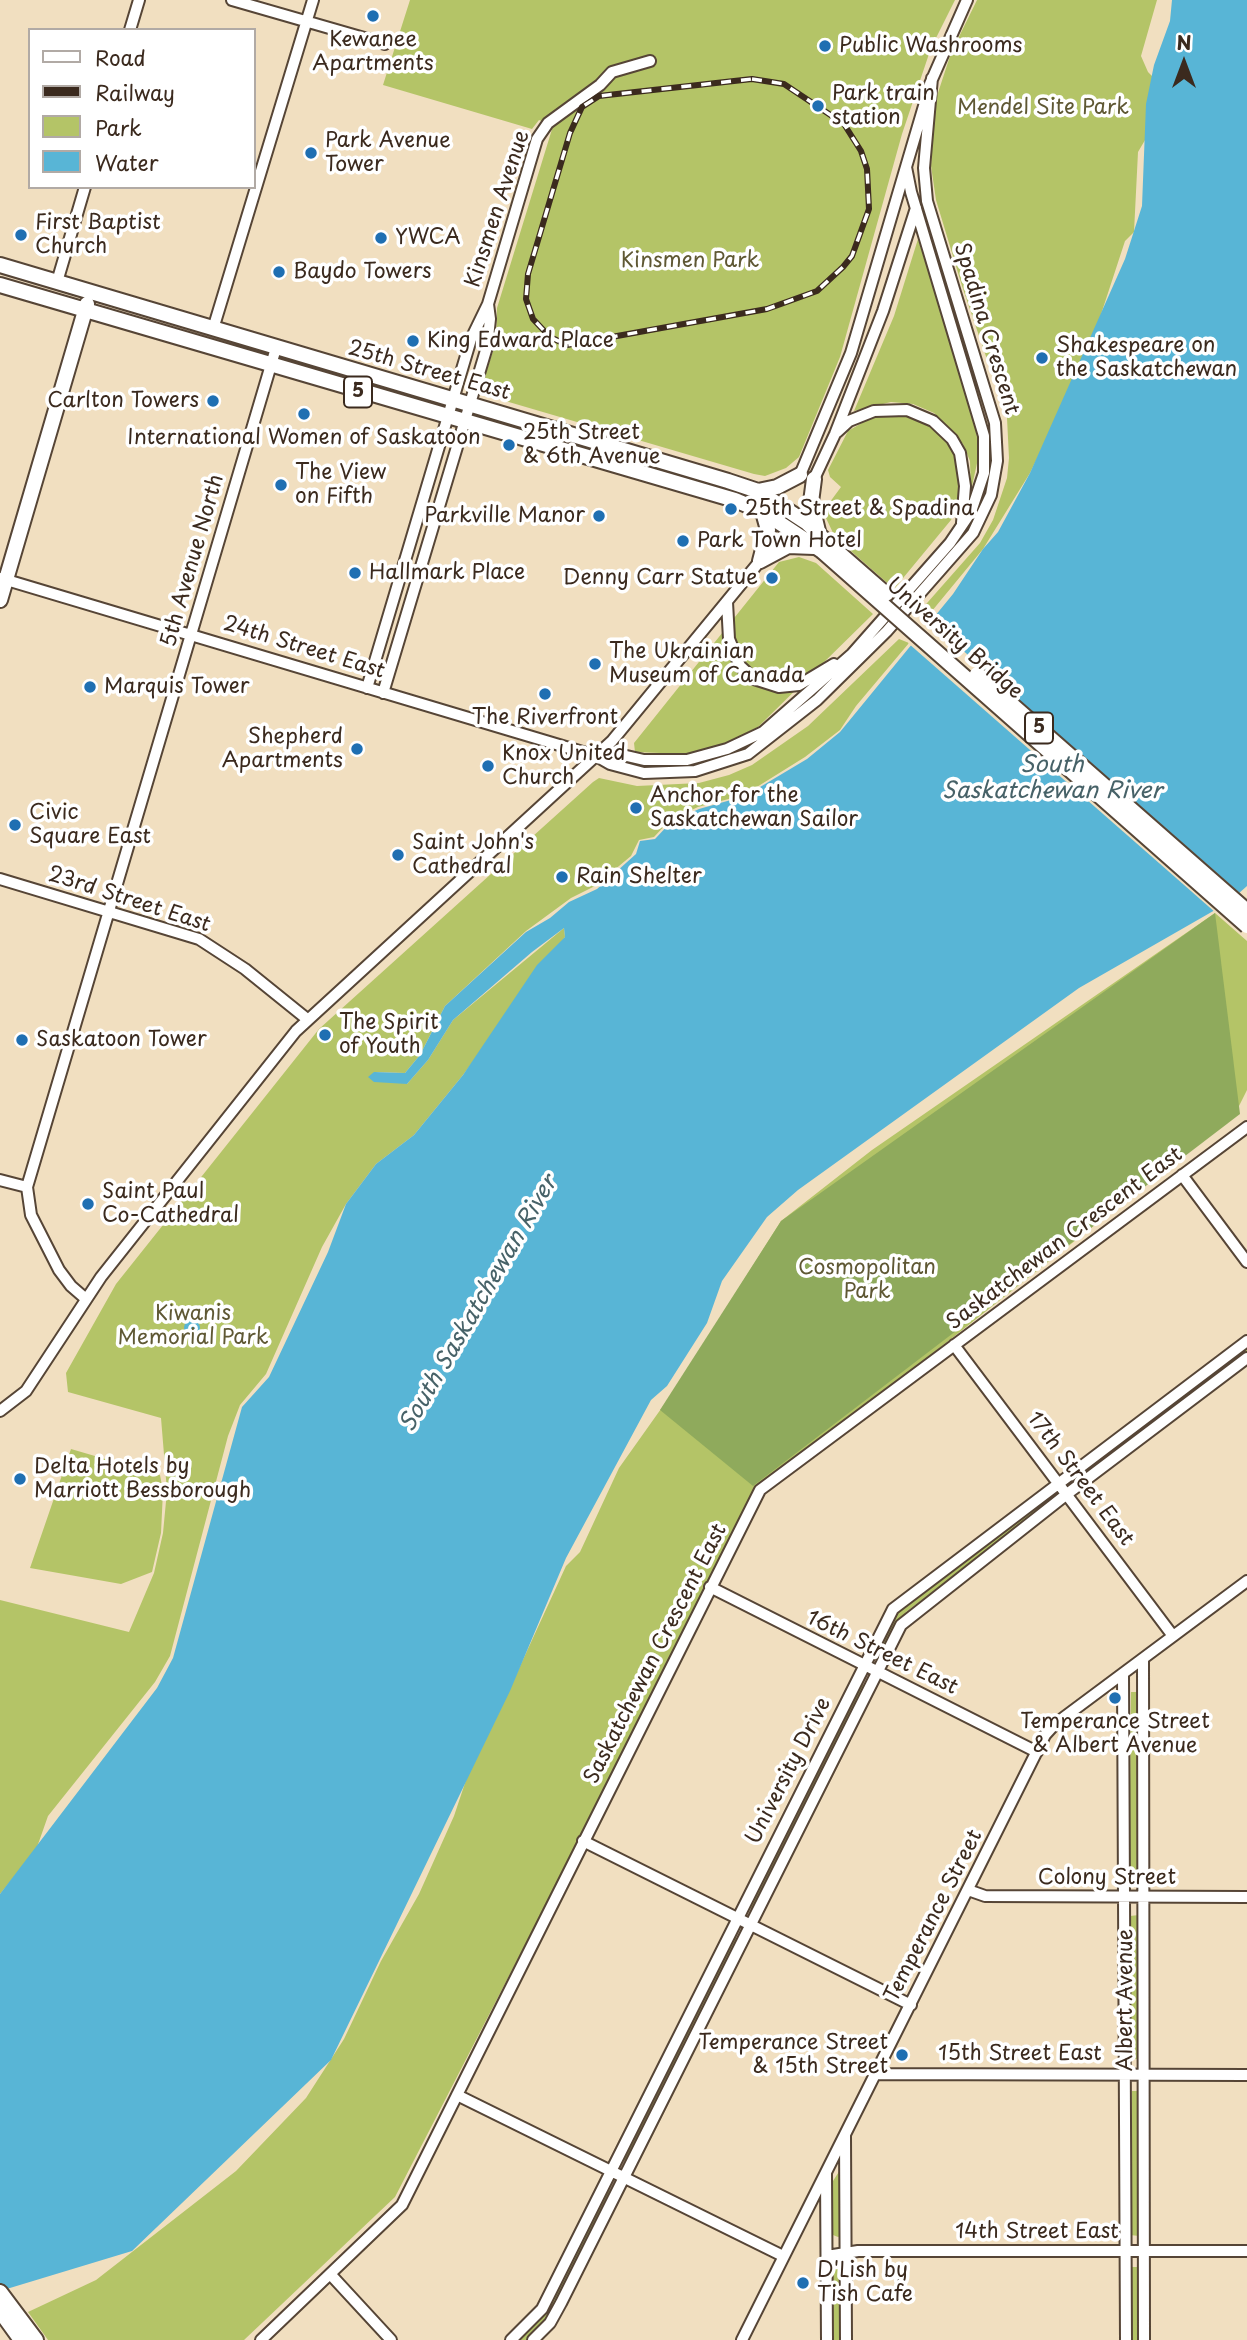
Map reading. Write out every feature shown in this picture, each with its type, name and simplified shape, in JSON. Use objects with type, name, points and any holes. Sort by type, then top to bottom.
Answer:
[{"type":"main road","name":"25th Street East","points":[[0,265],[758,491],[818,532],[827,549]]},
{"type":"main road","name":"25th Street East","points":[[0,285],[270,367],[717,494],[763,512],[827,549]]},
{"type":"main road","points":[[0,600],[3,579],[90,292]]},
{"type":"main road","points":[[758,491],[807,477],[818,532]]},
{"type":"main road","points":[[760,561],[768,530],[763,512]]},
{"type":"main road","points":[[760,561],[776,551],[800,544],[827,549]]},
{"type":"main road","name":"University Bridge","points":[[827,549],[1247,911]]},
{"type":"main road","name":"University Bridge","points":[[827,549],[1247,926]]},
{"type":"main road","points":[[0,2292],[36,2340]]},
{"type":"main road","points":[[0,2311],[22,2340]]},
{"type":"street","points":[[132,28],[139,0]]},
{"type":"street","points":[[232,0],[385,44]]},
{"type":"street","points":[[256,188],[313,0]]},
{"type":"street","name":"Spadina Crescent","points":[[807,477],[851,353],[932,78],[967,0]]},
{"type":"street","name":"Kinsmen Avenue","points":[[367,688],[450,418],[471,339],[488,304],[537,139],[544,128],[612,72],[650,61]]},
{"type":"street","name":"Spadina Crescent","points":[[807,477],[835,434],[883,311],[916,208],[924,168],[932,78]]},
{"type":"street","name":"Spadina Crescent","points":[[596,756],[618,754],[643,760],[687,760],[727,750],[764,732],[852,654],[962,528],[971,512],[984,473],[984,436],[906,167]]},
{"type":"street","name":"Spadina Crescent","points":[[596,756],[610,764],[643,773],[669,774],[722,763],[762,746],[854,666],[972,533],[993,486],[998,445],[995,423],[927,201],[924,168]]},
{"type":"street","points":[[57,282],[84,189]]},
{"type":"street","points":[[213,329],[256,189]]},
{"type":"street","name":"Kinsmen Avenue","points":[[383,692],[488,344],[488,304]]},
{"type":"street","name":"5th Avenue North","points":[[27,1187],[275,348]]},
{"type":"street","points":[[835,434],[849,421],[874,411],[907,410],[933,421],[952,439],[960,453],[965,486],[962,528]]},
{"type":"street","points":[[0,1411],[26,1391],[86,1299],[307,1019],[596,756],[760,561]]},
{"type":"street","name":"24th Street East","points":[[3,579],[596,756]]},
{"type":"street","points":[[727,602],[729,639],[740,666],[754,679],[779,687],[799,685],[852,654]]},
{"type":"street","name":"23rd Street East","points":[[0,879],[155,924],[212,946],[307,1019]]},
{"type":"street","name":"Saskatchewan Crescent East","points":[[261,2340],[402,2205],[760,1490],[1247,1127]]},
{"type":"street","points":[[1182,1175],[1247,1262]]},
{"type":"street","points":[[0,1180],[27,1187],[31,1215],[60,1270],[71,1286],[86,1299]]},
{"type":"street","name":"University Drive","points":[[510,2340],[542,2308],[893,1609],[1247,1341]]},
{"type":"street","name":"17th Street East","points":[[954,1345],[1173,1636]]},
{"type":"street","name":"University Drive","points":[[533,2340],[550,2323],[625,2179],[901,1625],[1067,1494],[1247,1358]]},
{"type":"street","name":"Temperance Street","points":[[742,2340],[1037,1752],[1055,1724],[1247,1581]]},
{"type":"street","name":"16th Street East","points":[[710,1587],[1037,1752]]},
{"type":"street","name":"Albert Avenue","points":[[1143,1659],[1146,1898],[1144,2340]]},
{"type":"street","name":"Albert Avenue","points":[[1123,1675],[1126,2340]]},
{"type":"street","points":[[583,1841],[911,2005]]},
{"type":"street","name":"Colony Street","points":[[968,1890],[985,1896],[1247,1897]]},
{"type":"street","name":"15th Street East","points":[[876,2074],[1247,2075]]},
{"type":"street","points":[[457,2095],[783,2256]]},
{"type":"street","points":[[845,2135],[846,2340]]},
{"type":"street","points":[[826,2171],[827,2340]]},
{"type":"street","name":"14th Street East","points":[[827,2256],[846,2251],[1247,2251]]},
{"type":"street","points":[[331,2275],[391,2340]]},
{"type":"green space","name":"Kinsmen Park","points":[[410,0],[955,0],[931,48],[902,134],[840,357],[799,457],[786,468],[765,476],[754,474],[485,395],[482,385],[496,342],[497,308],[553,126],[539,120],[532,129],[383,85]]},
{"type":"green space","name":"Mendel Site Park","points":[[977,0],[1157,0],[1141,56],[1148,72],[1160,84],[1148,135],[1138,152],[1134,232],[1125,241],[1088,354],[1030,473],[983,549],[927,617],[920,611],[980,543],[993,520],[1007,478],[1009,458],[1007,418],[936,200],[931,166],[935,102],[951,53]]},
{"type":"green space","points":[[918,239],[975,421],[979,454],[971,491],[970,461],[963,444],[934,413],[913,404],[891,402],[854,411],[894,316]]},
{"type":"green space","points":[[903,414],[928,423],[946,439],[954,452],[960,478],[958,501],[951,520],[894,589],[835,537],[825,516],[827,506],[841,487],[830,477],[828,470],[848,431],[874,416]]},
{"type":"green space","points":[[799,557],[816,563],[873,614],[758,727],[723,745],[686,754],[635,752],[634,743],[779,562]]},
{"type":"green space","name":"Kiwanis Memorial Park","points":[[899,639],[909,643],[856,706],[840,730],[805,757],[744,795],[698,807],[670,820],[654,837],[639,840],[631,856],[595,886],[571,898],[526,931],[445,1006],[420,1055],[405,1073],[375,1072],[407,1084],[428,1060],[453,1020],[564,928],[565,937],[463,1075],[414,1135],[376,1164],[346,1204],[322,1247],[266,1374],[240,1405],[228,1436],[170,1656],[155,1682],[48,1816],[36,1850],[0,1894],[0,1600],[129,1632],[154,1573],[163,1533],[167,1491],[161,1418],[68,1392],[66,1373],[116,1284],[319,1029],[593,782],[599,778],[637,786],[699,783],[752,765],[808,726]]},
{"type":"green space","name":"Cosmopolitan Park","points":[[1215,913],[1247,941],[1247,1090],[1235,1114],[759,1491],[395,2197],[244,2340],[48,2340],[28,2312],[96,2280],[236,2171],[306,2098],[344,2039],[381,1961],[419,1894],[454,1816],[482,1732],[498,1714],[566,1566],[580,1552],[619,1468],[673,1392],[781,1221],[872,1150]]},
{"type":"green space","points":[[1215,913],[1240,1114],[753,1486],[660,1410],[781,1221]]},
{"type":"green space","points":[[1247,1345],[1247,1354],[1078,1481],[1075,1477]]},
{"type":"green space","points":[[71,1449],[160,1475],[163,1491],[161,1533],[152,1572],[121,1584],[30,1568]]},
{"type":"green space","points":[[1048,1496],[1051,1502],[906,1612],[880,1656],[876,1654],[901,1608]]},
{"type":"green space","points":[[861,1683],[865,1686],[753,1910],[749,1907]]},
{"type":"green space","points":[[1131,1692],[1139,1692],[1139,1882],[1129,1881]]},
{"type":"green space","points":[[1139,1915],[1139,2059],[1131,2059],[1130,1916]]},
{"type":"green space","points":[[733,1936],[738,1939],[627,2162],[622,2159]]},
{"type":"green space","points":[[1132,2091],[1139,2091],[1139,2236],[1130,2235]]},
{"type":"green space","points":[[840,2170],[841,2236],[838,2237],[833,2235],[833,2181]]},
{"type":"green space","points":[[607,2189],[612,2192],[548,2317],[527,2340],[518,2340]]},
{"type":"green space","points":[[836,2267],[841,2271],[841,2340],[832,2340],[832,2270]]},
{"type":"green space","points":[[1131,2267],[1140,2267],[1141,2340],[1130,2340]]},
{"type":"water","name":"South Saskatchewan River","points":[[1172,0],[1247,0],[1247,886],[1229,902],[1079,988],[798,1190],[767,1217],[722,1281],[707,1323],[667,1386],[651,1400],[566,1558],[510,1691],[331,2060],[132,2251],[0,2291],[0,1894],[157,1688],[173,1658],[242,1407],[269,1377],[328,1252],[346,1204],[376,1164],[414,1135],[463,1075],[537,965],[565,937],[564,928],[453,1020],[428,1060],[407,1084],[374,1082],[368,1077],[374,1072],[405,1073],[420,1055],[445,1006],[526,932],[550,918],[569,902],[597,889],[636,854],[640,841],[655,839],[671,822],[699,809],[745,796],[807,759],[840,732],[953,594],[983,549],[998,532],[1030,473],[1125,259],[1142,206],[1146,104],[1154,65],[1170,21]]},
{"type":"water","points":[[192,1320],[198,1322],[198,1334],[192,1336],[186,1334],[184,1328],[186,1322]]},
{"type":"pier","points":[[927,619],[1242,895],[1216,913],[908,643]]},
{"type":"railway","points":[[752,79],[784,84],[844,124],[861,151],[867,169],[869,209],[852,256],[817,291],[767,309],[567,345],[550,337],[533,319],[526,299],[528,274],[570,133],[582,107],[599,96],[752,79]]},
{"type":"place","name":"Kewanee Apartments","points":[[373,16]]},
{"type":"place","name":"Public Washrooms","points":[[825,46]]},
{"type":"place","name":"Park train station","points":[[818,106]]},
{"type":"place","name":"Park Avenue Tower","points":[[311,153]]},
{"type":"place","name":"First Baptist Church","points":[[21,235]]},
{"type":"place","name":"YWCA","points":[[381,238]]},
{"type":"place","name":"Baydo Towers","points":[[279,272]]},
{"type":"place","name":"King Edward Place","points":[[413,341]]},
{"type":"place","name":"Shakespeare on the Saskatchewan","points":[[1042,358]]},
{"type":"place","name":"Carlton Towers","points":[[213,401]]},
{"type":"place","name":"International Women of Saskatoon","points":[[304,414]]},
{"type":"place","name":"25th Street & 6th Avenue","points":[[509,445]]},
{"type":"place","name":"The View on Fifth","points":[[281,485]]},
{"type":"place","name":"25th Street & Spadina","points":[[731,509]]},
{"type":"place","name":"Parkville Manor","points":[[599,516]]},
{"type":"place","name":"Park Town Hotel","points":[[683,541]]},
{"type":"place","name":"Hallmark Place","points":[[355,573]]},
{"type":"place","name":"Denny Carr Statue","points":[[772,578]]},
{"type":"place","name":"The Ukrainian Museum of Canada","points":[[595,664]]},
{"type":"place","name":"Marquis Tower","points":[[90,687]]},
{"type":"place","name":"The Riverfront","points":[[545,694]]},
{"type":"place","name":"Shepherd Apartments","points":[[357,749]]},
{"type":"place","name":"Knox United Church","points":[[488,766]]},
{"type":"place","name":"Anchor for the Saskatchewan Sailor","points":[[636,808]]},
{"type":"place","name":"Civic Square East","points":[[15,825]]},
{"type":"place","name":"Saint John's Cathedral","points":[[398,855]]},
{"type":"place","name":"Rain Shelter","points":[[562,877]]},
{"type":"place","name":"The Spirit of Youth","points":[[325,1035]]},
{"type":"place","name":"Saskatoon Tower","points":[[22,1040]]},
{"type":"place","name":"Saint Paul Co-Cathedral","points":[[88,1204]]},
{"type":"place","name":"Delta Hotels by Marriott Bessborough","points":[[20,1479]]},
{"type":"place","name":"Temperance Street & Albert Avenue","points":[[1115,1698]]},
{"type":"place","name":"Temperance Street & 15th Street","points":[[902,2055]]},
{"type":"place","name":"D'Lish by Tish Cafe","points":[[803,2283]]}]
